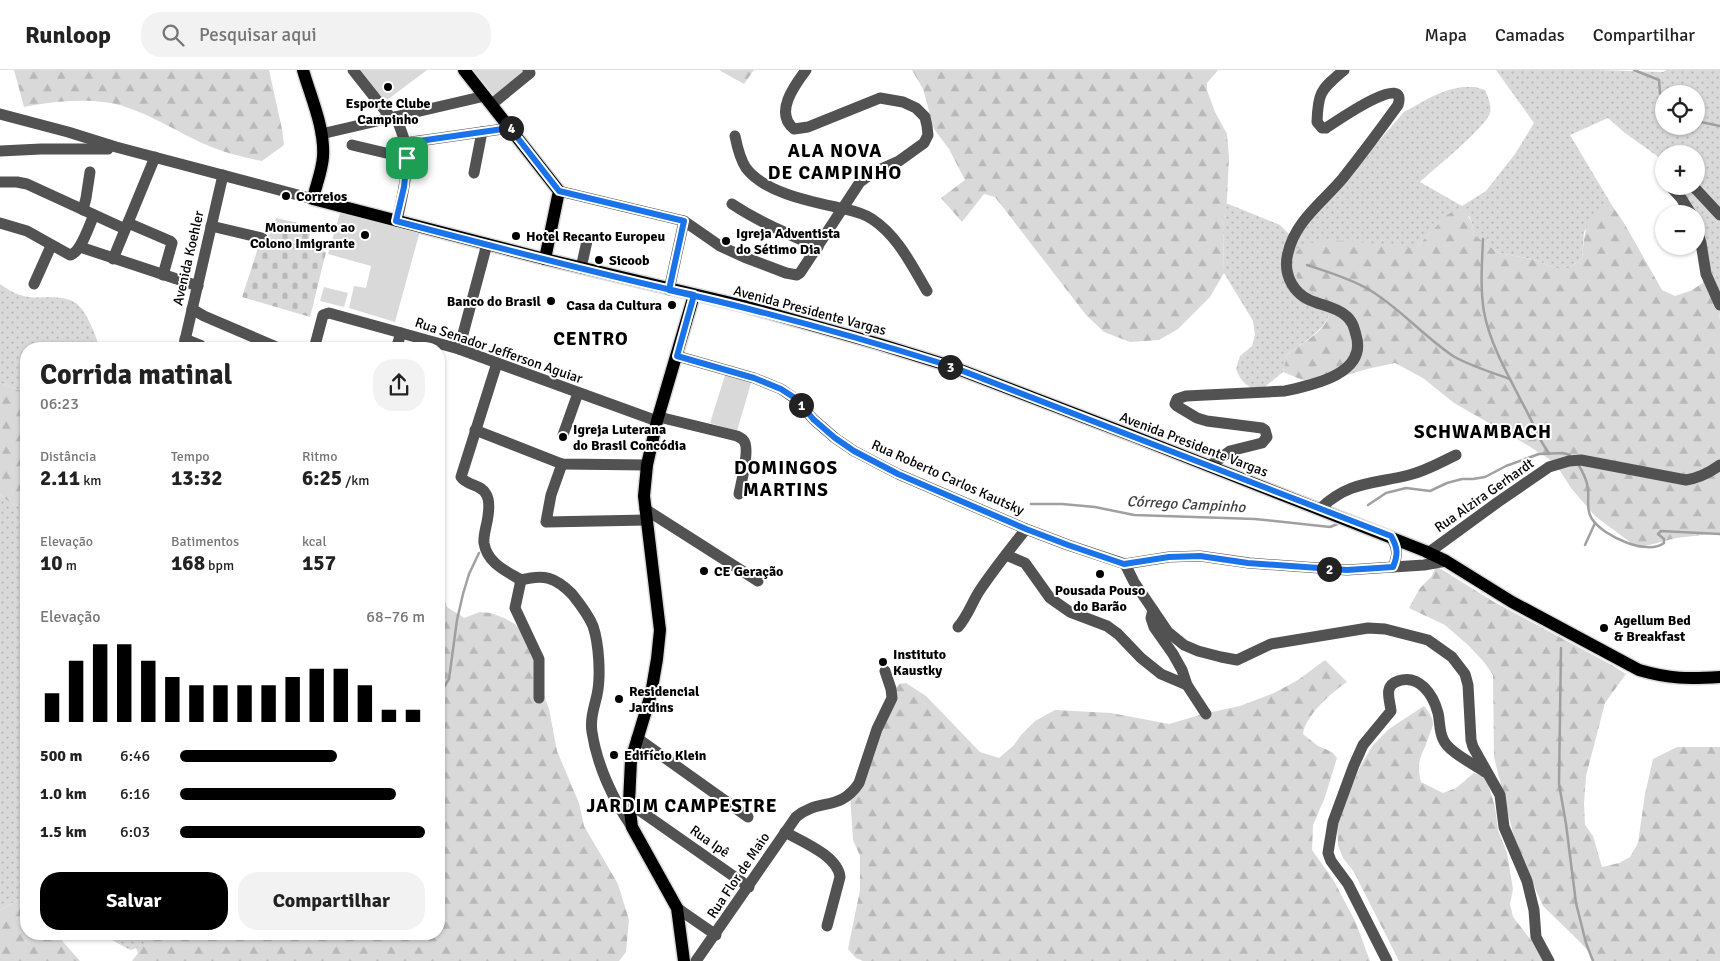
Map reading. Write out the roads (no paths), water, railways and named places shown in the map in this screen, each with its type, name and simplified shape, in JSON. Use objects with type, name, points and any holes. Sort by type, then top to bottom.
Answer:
[{"type":"main road","points":[[303,70],[321,134],[323,157],[313,199]]},
{"type":"main road","points":[[464,70],[559,191],[545,259]]},
{"type":"main road","name":"Avenida Presidente Vargas","points":[[313,199],[669,290],[744,306],[950,366],[1391,536],[1446,562],[1512,602],[1639,670],[1661,677],[1677,679],[1720,677]]},
{"type":"main road","points":[[684,961],[677,908],[632,828],[629,786],[631,760],[652,694],[660,630],[646,514],[644,489],[646,465],[694,295]]},
{"type":"street","points":[[353,70],[394,117],[405,143],[407,158],[404,187],[396,221]]},
{"type":"street","points":[[321,134],[394,117],[488,100],[530,73],[528,70]]},
{"type":"street","points":[[559,191],[684,221],[720,246],[786,273],[797,274],[802,271],[841,208],[860,182],[866,176],[899,161],[924,143],[928,135],[925,117],[916,108],[902,102],[880,98],[808,127],[794,129],[790,126],[785,116],[786,108],[789,94],[806,70]]},
{"type":"street","points":[[1210,466],[1230,451],[1262,443],[1267,437],[1267,433],[1262,428],[1197,418],[1177,406],[1177,399],[1186,396],[1286,391],[1336,376],[1346,369],[1354,359],[1358,341],[1353,325],[1348,317],[1339,311],[1305,297],[1298,292],[1287,274],[1287,254],[1296,231],[1308,215],[1342,179],[1398,105],[1398,95],[1390,90],[1366,100],[1326,128],[1322,128],[1317,122],[1320,94],[1344,70]]},
{"type":"street","points":[[0,114],[68,132],[116,148]]},
{"type":"street","points":[[405,143],[510,128]]},
{"type":"street","points":[[474,173],[482,132]]},
{"type":"street","points":[[735,136],[743,163],[747,170],[756,178],[790,196],[861,213],[882,227],[900,245],[927,291]]},
{"type":"street","points":[[352,145],[407,158]]},
{"type":"street","points":[[0,151],[116,148]]},
{"type":"street","name":"Avenida Presidente Vargas","points":[[116,148],[313,199]]},
{"type":"street","points":[[113,259],[155,157]]},
{"type":"street","points":[[82,210],[90,172]]},
{"type":"street","name":"Avenida Koehler","points":[[184,342],[224,175]]},
{"type":"street","points":[[0,182],[27,184],[94,215],[170,241],[172,243],[163,275]]},
{"type":"street","points":[[1701,195],[1720,215]]},
{"type":"street","points":[[732,204],[772,228],[818,247]]},
{"type":"street","points":[[2,227],[27,231],[70,255],[76,254],[94,215]]},
{"type":"street","points":[[669,290],[684,221]]},
{"type":"street","points":[[211,226],[262,238]]},
{"type":"street","points":[[581,268],[587,241]]},
{"type":"street","points":[[459,349],[487,244]]},
{"type":"street","points":[[34,284],[51,246]]},
{"type":"street","points":[[80,247],[198,286]]},
{"type":"street","points":[[1703,255],[1706,274],[1720,305]]},
{"type":"street","points":[[192,310],[265,342]]},
{"type":"street","name":"Rua Senador Jefferson Aguiar","points":[[316,342],[323,315],[329,313],[435,342]]},
{"type":"street","points":[[398,342],[400,332]]},
{"type":"street","name":"Rua Senador Jefferson Aguiar","points":[[445,345],[578,393],[658,419],[737,436],[743,439],[746,452],[739,494]]},
{"type":"street","name":"Rua Roberto Carlos Kautsky","points":[[677,356],[754,378],[781,389],[798,400],[813,419],[835,438],[854,451],[898,474],[1026,529],[1124,564]]},
{"type":"street","points":[[497,363],[461,477],[466,482],[484,490],[488,497],[488,514],[484,542],[489,556],[500,568],[521,580],[535,576],[544,576],[565,587],[583,608],[592,625],[599,678],[591,719],[594,746],[610,787],[623,815],[632,828]]},
{"type":"street","points":[[563,435],[578,393]]},
{"type":"street","points":[[475,430],[562,464],[646,465]]},
{"type":"street","points":[[1320,509],[1329,500],[1349,488],[1410,475],[1456,455]]},
{"type":"street","name":"Rua Alzira Gerhardt","points":[[1428,553],[1498,502],[1549,467],[1558,463],[1581,460],[1686,480],[1697,478],[1720,465]]},
{"type":"street","points":[[562,464],[551,495],[546,522],[646,514],[758,581]]},
{"type":"street","name":"Rua Roberto Carlos Kautsky","points":[[958,627],[981,588],[1026,529]]},
{"type":"street","points":[[1391,536],[1397,547],[1397,558],[1393,567]]},
{"type":"street","points":[[1006,554],[1025,563],[1050,598],[1070,612],[1107,626],[1161,674],[1187,685]]},
{"type":"street","points":[[1446,562],[1347,570],[1248,563],[1200,556],[1169,557],[1124,564],[1168,632],[1184,645],[1198,651],[1234,660],[1271,644],[1368,628],[1385,629],[1428,640],[1452,658],[1465,674],[1468,685],[1471,740],[1487,773],[1500,794],[1504,827],[1527,881],[1534,910],[1536,937],[1549,961]]},
{"type":"street","points":[[521,580],[515,608],[539,659],[539,698]]},
{"type":"street","points":[[1153,610],[1151,618],[1154,627],[1173,654],[1182,670],[1187,685],[1206,714]]},
{"type":"street","name":"Rua Flor de Maio","points":[[696,961],[716,935],[796,817],[804,810],[812,807],[838,802],[854,791],[877,729],[892,698],[892,689],[885,671]]},
{"type":"street","points":[[1387,961],[1348,884],[1330,861],[1328,853],[1333,822],[1354,765],[1364,745],[1391,711],[1388,692],[1390,686],[1397,681],[1405,680],[1416,681],[1425,686],[1438,713],[1442,739],[1452,750],[1487,773]]},
{"type":"street","points":[[637,738],[748,817]]},
{"type":"street","points":[[610,787],[629,786]]},
{"type":"street","name":"Rua Ipê","points":[[629,803],[749,887]]},
{"type":"street","name":"Rua Flor de Maio","points":[[786,832],[830,858],[839,871],[840,877],[827,926]]},
{"type":"street","points":[[677,908],[716,935]]},
{"type":"waterway","points":[[1634,70],[1659,80],[1659,85]]},
{"type":"waterway","points":[[1705,123],[1720,126]]},
{"type":"waterway","points":[[1483,239],[1482,294],[1488,328],[1501,361],[1549,454]]},
{"type":"waterway","points":[[1307,265],[1361,285],[1390,304],[1431,340],[1453,356],[1473,366],[1510,379]]},
{"type":"waterway","name":"Córrego Campinho","points":[[1368,505],[1386,493],[1406,488],[1430,491],[1447,483],[1462,479],[1485,477],[1506,466],[1539,454],[1563,453],[1570,455]]},
{"type":"waterway","name":"Córrego Campinho","points":[[1578,464],[1587,486],[1590,516],[1605,532],[1615,537],[1637,546],[1647,547],[1664,543],[1664,539],[1658,534],[1661,531],[1720,534]]},
{"type":"waterway","name":"Córrego Campinho","points":[[1031,504],[1095,507],[1134,515],[1255,519],[1330,527],[1340,523]]},
{"type":"waterway","points":[[1585,545],[1595,523]]},
{"type":"waterway","points":[[445,685],[449,679],[457,620],[463,594],[469,574],[479,553]]},
{"type":"waterway","points":[[1561,648],[1559,784],[1576,903],[1586,943],[1593,961]]},
{"type":"place","name":"Esporte Clube Campinho","points":[[388,87]]},
{"type":"place","name":"Correios","points":[[286,196]]},
{"type":"place","name":"Monumento ao Colono Imigrante","points":[[365,235]]},
{"type":"place","name":"Hotel Recanto Europeu","points":[[516,236]]},
{"type":"place","name":"Igreja Adventista do Sétimo Dia","points":[[726,241]]},
{"type":"place","name":"Sicoob","points":[[599,260]]},
{"type":"place","name":"Banco do Brasil","points":[[551,301]]},
{"type":"place","name":"Casa da Cultura","points":[[672,305]]},
{"type":"place","name":"Igreja Luterana do Brasil Concódia","points":[[563,437]]},
{"type":"place","name":"CE Geração","points":[[704,571]]},
{"type":"place","name":"Pousada Pouso do Barão","points":[[1100,574]]},
{"type":"place","name":"Agellum Bed & Breakfast","points":[[1604,628]]},
{"type":"place","name":"Instituto Kaustky","points":[[883,662]]},
{"type":"place","name":"Residencial Jardins","points":[[619,699]]},
{"type":"place","name":"Edifício Klein","points":[[614,755]]},
{"type":"district","name":"ALA NOVA DE CAMPINHO","points":[[835,161]]},
{"type":"district","name":"CENTRO","points":[[591,338]]},
{"type":"district","name":"SCHWAMBACH","points":[[1483,431]]},
{"type":"district","name":"DOMINGOS MARTINS","points":[[786,478]]},
{"type":"district","name":"JARDIM CAMPESTRE","points":[[682,805]]}]
